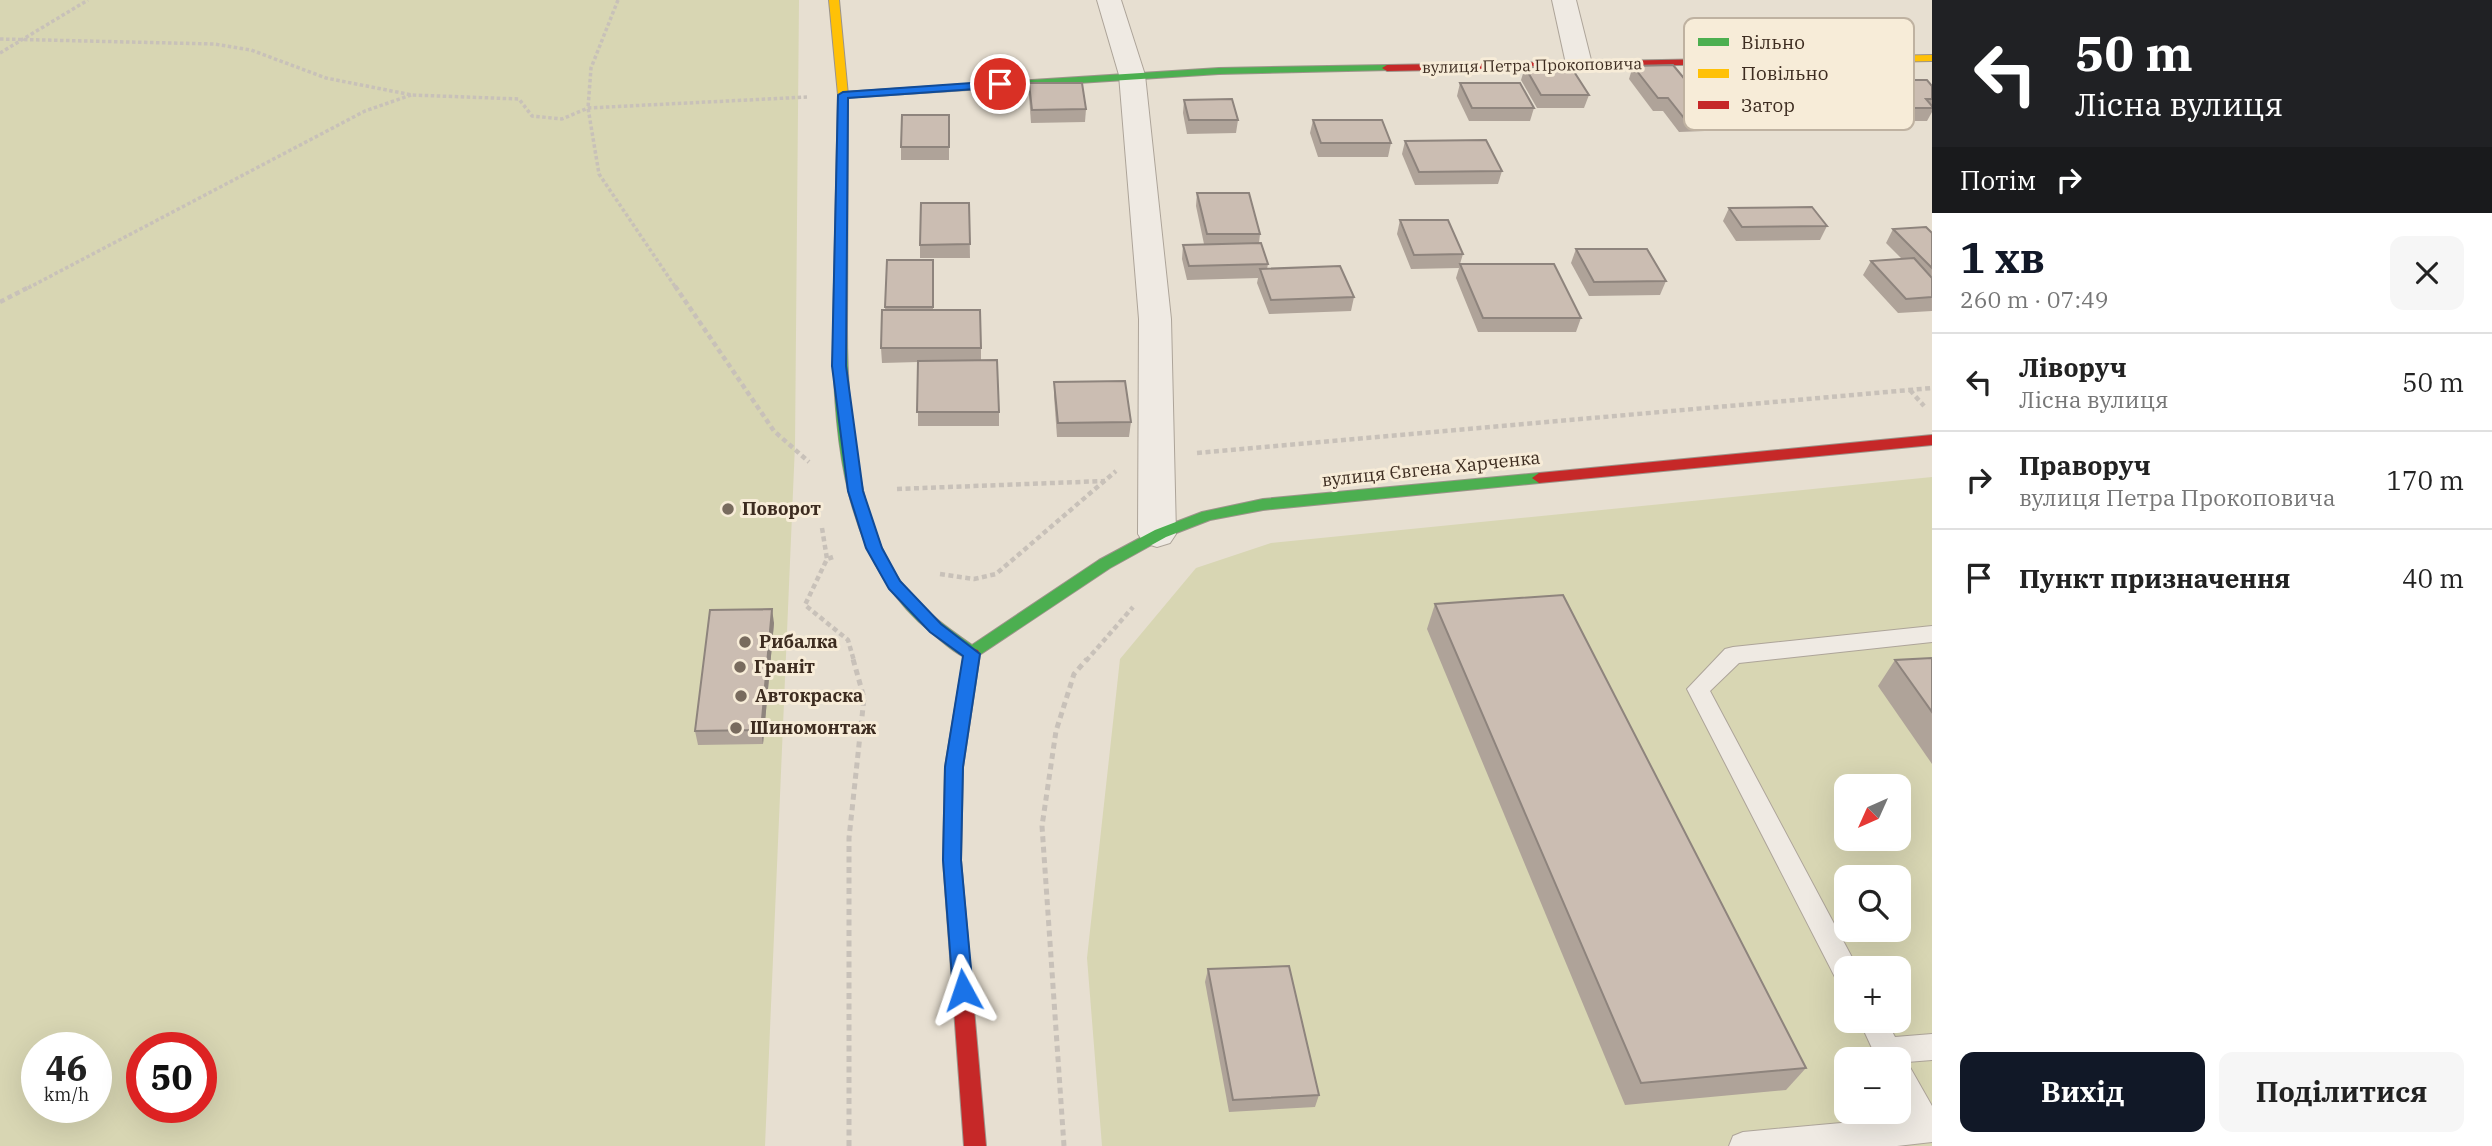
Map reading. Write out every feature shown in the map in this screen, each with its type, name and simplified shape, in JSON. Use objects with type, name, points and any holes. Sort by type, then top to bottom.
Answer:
[{"type":"street","points":[[834,0],[843,95],[839,366],[855,491],[874,548],[894,585],[935,628],[972,654],[954,767],[952,860],[975,1146]]},
{"type":"street","points":[[1109,0],[1132,75],[1155,319],[1157,534]]},
{"type":"street","points":[[1564,0],[1579,64]]},
{"type":"street","name":"вулиця Петра Прокоповича","points":[[1914,58],[1932,58]]},
{"type":"street","name":"вулиця Петра Прокоповича","points":[[843,95],[1132,75],[1684,62]]},
{"type":"street","name":"вулиця Євгена Харченка","points":[[972,654],[1106,564],[1157,534],[1194,519],[1294,502],[1932,440]]},
{"type":"lane","points":[[1838,956],[1698,689],[1733,655],[1932,634]]},
{"type":"lane","points":[[1911,1054],[1932,1047]]},
{"type":"lane","points":[[1743,1146],[1929,1129],[1911,1094]]},
{"type":"path","points":[[0,52],[88,0]]},
{"type":"path","points":[[618,0],[591,68],[589,108],[599,174],[774,431],[812,464]]},
{"type":"path","points":[[0,38],[64,42],[214,44],[251,50],[326,78],[412,95],[519,99],[532,116],[562,119],[589,108],[843,95]]},
{"type":"path","points":[[0,302],[365,111],[412,95]]},
{"type":"path","points":[[1910,390],[1932,414]]},
{"type":"path","points":[[855,491],[1106,481]]},
{"type":"path","points":[[821,518],[827,559],[805,605],[848,640],[864,698],[849,838],[849,1146]]},
{"type":"path","points":[[827,559],[874,548]]},
{"type":"path","points":[[1063,1146],[1042,827],[1056,732],[1074,674],[1133,607]]},
{"type":"shaded area","points":[[0,0],[799,0],[795,445],[765,1146],[0,1146]]},
{"type":"shaded area","points":[[1932,477],[1932,1146],[1102,1146],[1087,958],[1120,659],[1196,568],[1271,543]]},
{"type":"building","points":[[1673,65],[1684,78],[1684,118],[1668,98],[1658,98],[1633,66]]},
{"type":"building","points":[[1525,67],[1571,67],[1589,95],[1541,95]]},
{"type":"building","points":[[1914,80],[1927,80],[1932,86],[1932,99],[1926,99],[1932,108],[1914,108]]},
{"type":"building","points":[[1029,83],[1082,83],[1086,109],[1032,110]]},
{"type":"building","points":[[1460,83],[1520,83],[1534,108],[1472,108]]},
{"type":"building","points":[[1232,99],[1238,120],[1189,120],[1184,100]]},
{"type":"building","points":[[902,115],[949,115],[949,147],[901,147]]},
{"type":"building","points":[[1313,120],[1382,120],[1391,143],[1321,143]]},
{"type":"building","points":[[1486,140],[1502,171],[1419,172],[1405,141]]},
{"type":"building","points":[[1197,193],[1249,193],[1260,234],[1207,234]]},
{"type":"building","points":[[921,203],[969,203],[970,244],[920,245]]},
{"type":"building","points":[[1812,207],[1827,226],[1742,227],[1729,208]]},
{"type":"building","points":[[1400,220],[1448,220],[1463,254],[1414,255]]},
{"type":"building","points":[[1926,227],[1932,233],[1932,268],[1893,229]]},
{"type":"building","points":[[1261,243],[1268,264],[1189,266],[1183,245]]},
{"type":"building","points":[[1576,249],[1647,249],[1666,281],[1594,282]]},
{"type":"building","points":[[1914,258],[1932,278],[1932,297],[1906,299],[1871,261]]},
{"type":"building","points":[[887,260],[933,260],[933,307],[885,307]]},
{"type":"building","points":[[1460,264],[1554,264],[1581,318],[1483,318]]},
{"type":"building","points":[[1340,266],[1354,297],[1271,300],[1260,269]]},
{"type":"building","points":[[882,310],[980,310],[981,348],[881,348]]},
{"type":"building","points":[[997,360],[999,412],[917,412],[918,361]]},
{"type":"building","points":[[1125,381],[1131,422],[1058,423],[1054,382]]},
{"type":"building","points":[[1563,595],[1806,1068],[1641,1083],[1435,604]]},
{"type":"building","points":[[772,609],[761,730],[695,731],[710,610]]},
{"type":"building","points":[[1932,658],[1932,712],[1895,660]]},
{"type":"building","points":[[1289,966],[1319,1095],[1233,1100],[1208,969]]},
{"type":"traffic: fast","points":[[843,95],[1219,71],[1387,68]]},
{"type":"traffic: fast","points":[[840,329],[842,392],[850,461],[857,494],[879,556],[893,583],[909,604],[972,654]]},
{"type":"traffic: fast","points":[[972,654],[1104,564],[1161,533],[1208,515],[1263,505],[1539,478]]},
{"type":"traffic: slow","points":[[834,0],[843,95],[840,329]]},
{"type":"traffic: slow","points":[[1914,58],[1932,58]]},
{"type":"traffic: jam","points":[[1387,68],[1684,63]]},
{"type":"traffic: jam","points":[[1539,478],[1932,440]]},
{"type":"traffic: jam","points":[[972,654],[954,767],[952,860],[975,1146]]},
{"type":"place","name":"Поворот","points":[[728,509]]},
{"type":"place","name":"Рибалка","points":[[745,642]]},
{"type":"place","name":"Граніт","points":[[740,667]]},
{"type":"place","name":"Автокраска","points":[[741,696]]},
{"type":"place","name":"Шиномонтаж","points":[[736,728]]},
{"type":"route","points":[[963,990],[952,860],[954,767],[972,654],[935,628],[894,585],[874,548],[855,491],[839,366],[843,95],[1000,84]]}]
